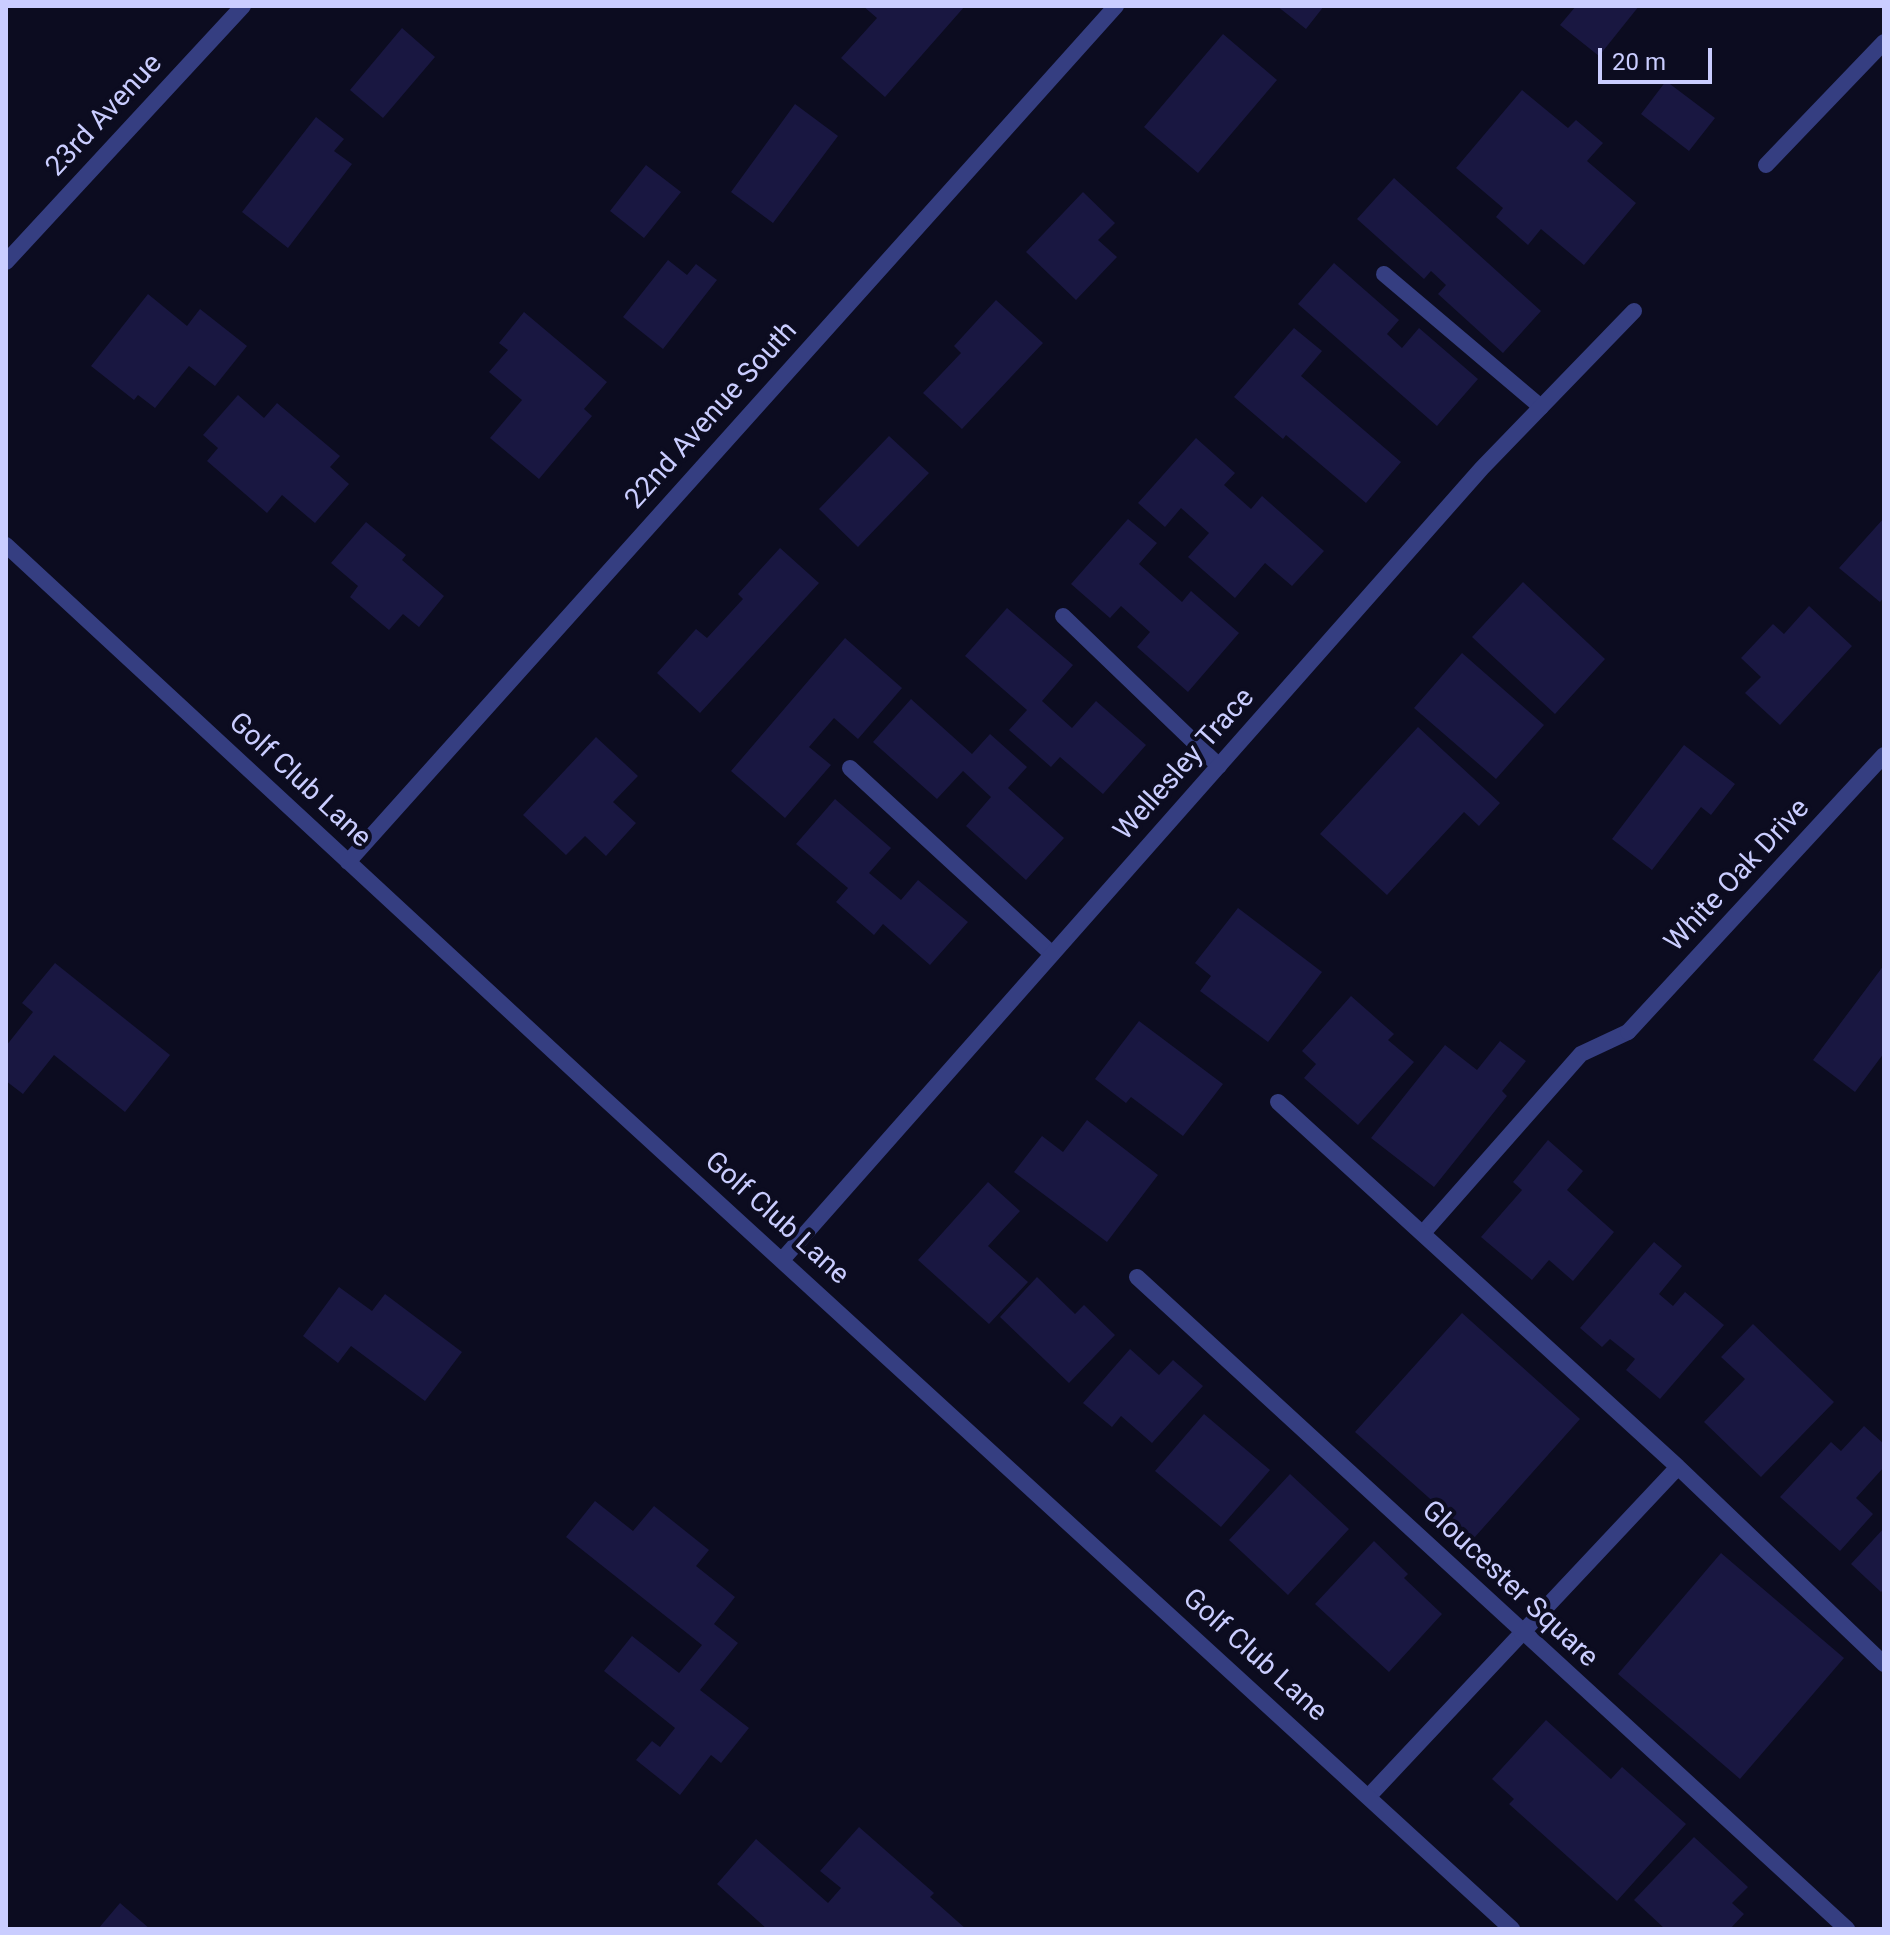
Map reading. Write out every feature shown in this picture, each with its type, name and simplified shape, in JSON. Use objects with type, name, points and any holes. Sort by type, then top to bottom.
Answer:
[{"type":"street","name":"23rd Avenue","points":[[6,262],[243,6]]},
{"type":"street","name":"22nd Avenue South","points":[[348,862],[1116,6]]},
{"type":"street","points":[[1766,165],[1884,42]]},
{"type":"street","points":[[1384,274],[1541,407]]},
{"type":"street","name":"Wellesley Trace","points":[[782,1260],[1472,480],[1634,311]]},
{"type":"street","name":"Golf Club Lane","points":[[6,545],[1512,1929]]},
{"type":"street","points":[[1063,616],[1219,766]]},
{"type":"street","name":"White Oak Drive","points":[[1423,1233],[1581,1054],[1628,1032],[1884,755]]},
{"type":"street","points":[[850,768],[1052,954]]},
{"type":"street","points":[[1278,1102],[1678,1467],[1884,1664]]},
{"type":"street","name":"Gloucester Square","points":[[1137,1277],[1847,1929]]},
{"type":"street","points":[[1369,1796],[1678,1467]]},
{"type":"building","points":[[863,6],[965,6],[885,97],[841,58],[877,18]]},
{"type":"building","points":[[1277,6],[1324,6],[1306,29]]},
{"type":"building","points":[[1576,6],[1639,6],[1599,56],[1560,25]]},
{"type":"building","points":[[402,28],[435,57],[383,118],[350,90]]},
{"type":"building","points":[[1223,34],[1277,80],[1198,173],[1144,127]]},
{"type":"building","points":[[1666,81],[1715,118],[1689,151],[1641,114]]},
{"type":"building","points":[[1522,90],[1568,128],[1576,120],[1603,143],[1587,161],[1636,203],[1584,265],[1541,229],[1528,245],[1496,217],[1503,208],[1456,168]]},
{"type":"building","points":[[795,104],[838,136],[773,223],[731,192]]},
{"type":"building","points":[[316,117],[344,139],[334,151],[352,164],[288,248],[242,212]]},
{"type":"building","points":[[646,165],[681,192],[644,238],[610,211]]},
{"type":"building","points":[[1394,178],[1541,311],[1503,353],[1438,294],[1446,285],[1431,271],[1424,279],[1357,219]]},
{"type":"building","points":[[1083,192],[1115,223],[1098,240],[1117,257],[1076,300],[1026,252]]},
{"type":"building","points":[[668,260],[687,275],[696,264],[717,280],[663,349],[623,317]]},
{"type":"building","points":[[1334,263],[1399,320],[1387,334],[1402,348],[1419,328],[1478,379],[1437,426],[1298,304]]},
{"type":"building","points":[[148,294],[187,326],[200,309],[247,346],[215,386],[189,366],[155,408],[138,395],[134,400],[91,366]]},
{"type":"building","points":[[996,300],[1043,343],[962,429],[923,393],[961,353],[954,346]]},
{"type":"building","points":[[524,312],[607,382],[584,409],[592,416],[539,479],[490,438],[522,400],[489,372],[508,350],[499,343]]},
{"type":"building","points":[[1294,328],[1322,351],[1301,376],[1401,462],[1366,503],[1286,435],[1283,439],[1234,397]]},
{"type":"building","points":[[238,395],[264,418],[277,403],[340,456],[330,467],[349,484],[315,523],[282,495],[267,513],[207,461],[218,448],[203,435]]},
{"type":"building","points":[[889,436],[929,473],[858,547],[819,509]]},
{"type":"building","points":[[1196,438],[1235,473],[1224,485],[1251,509],[1262,496],[1324,551],[1292,586],[1265,563],[1235,598],[1188,557],[1209,533],[1181,508],[1165,527],[1138,503]]},
{"type":"building","points":[[1884,518],[1884,597],[1880,602],[1839,568]]},
{"type":"building","points":[[1128,519],[1157,543],[1139,564],[1182,602],[1191,591],[1239,633],[1188,692],[1137,647],[1150,632],[1121,606],[1110,618],[1071,584]]},
{"type":"building","points":[[366,522],[406,555],[402,560],[444,596],[419,627],[403,614],[389,630],[350,597],[358,586],[331,563]]},
{"type":"building","points":[[780,548],[819,583],[700,713],[657,673],[696,629],[707,638],[743,599],[738,594]]},
{"type":"building","points":[[1523,582],[1605,659],[1555,714],[1472,637]]},
{"type":"building","points":[[1809,606],[1852,646],[1780,725],[1745,693],[1761,677],[1741,658],[1773,624],[1784,634]]},
{"type":"building","points":[[1007,608],[1073,665],[1042,701],[1072,728],[1096,701],[1146,745],[1103,794],[1060,757],[1051,767],[1009,730],[1027,710],[965,656]]},
{"type":"building","points":[[845,638],[902,688],[858,739],[834,718],[809,747],[831,765],[785,818],[731,771]]},
{"type":"building","points":[[1462,653],[1544,725],[1496,779],[1414,708]]},
{"type":"building","points":[[911,699],[972,754],[990,734],[1027,767],[1008,788],[1064,838],[1026,880],[966,826],[991,797],[963,771],[937,799],[873,742]]},
{"type":"building","points":[[1418,727],[1500,803],[1479,826],[1464,812],[1387,895],[1320,834]]},
{"type":"building","points":[[596,737],[638,776],[613,802],[636,823],[606,856],[585,836],[566,855],[523,815]]},
{"type":"building","points":[[1684,745],[1735,784],[1711,815],[1701,807],[1652,870],[1612,839]]},
{"type":"building","points":[[835,799],[891,848],[869,873],[901,900],[918,880],[968,922],[930,965],[883,924],[874,935],[836,902],[848,888],[796,844]]},
{"type":"building","points":[[1238,908],[1322,972],[1268,1042],[1200,991],[1211,976],[1195,963]]},
{"type":"building","points":[[55,963],[170,1055],[125,1112],[54,1055],[23,1094],[6,1081],[6,1046],[33,1012],[22,1003]]},
{"type":"building","points":[[1884,965],[1884,1053],[1855,1092],[1813,1060]]},
{"type":"building","points":[[1351,996],[1394,1034],[1388,1040],[1414,1062],[1358,1125],[1304,1078],[1316,1064],[1302,1051]]},
{"type":"building","points":[[1139,1021],[1223,1084],[1183,1136],[1131,1097],[1126,1103],[1095,1079]]},
{"type":"building","points":[[1500,1041],[1526,1061],[1502,1091],[1507,1096],[1434,1187],[1371,1138],[1445,1045],[1477,1070]]},
{"type":"building","points":[[1087,1120],[1158,1175],[1107,1242],[1014,1172],[1042,1136],[1063,1152]]},
{"type":"building","points":[[1548,1140],[1583,1171],[1567,1190],[1614,1232],[1573,1281],[1549,1260],[1532,1280],[1481,1237],[1522,1190],[1513,1182]]},
{"type":"building","points":[[988,1182],[1020,1211],[988,1246],[1028,1282],[989,1324],[918,1260]]},
{"type":"building","points":[[1654,1242],[1682,1266],[1659,1294],[1673,1306],[1685,1292],[1724,1325],[1660,1399],[1626,1370],[1635,1359],[1610,1339],[1602,1347],[1580,1328]]},
{"type":"building","points":[[1037,1277],[1075,1314],[1084,1305],[1115,1335],[1069,1383],[1000,1317]]},
{"type":"building","points":[[339,1287],[372,1311],[385,1294],[462,1352],[425,1401],[351,1346],[338,1363],[303,1336]]},
{"type":"building","points":[[1462,1313],[1580,1419],[1474,1538],[1355,1432]]},
{"type":"building","points":[[1753,1324],[1834,1402],[1761,1477],[1704,1422],[1745,1379],[1721,1357]]},
{"type":"building","points":[[1130,1349],[1159,1375],[1173,1360],[1203,1386],[1152,1443],[1121,1416],[1112,1427],[1083,1403]]},
{"type":"building","points":[[1204,1414],[1270,1470],[1221,1527],[1155,1471]]},
{"type":"building","points":[[1864,1426],[1884,1444],[1884,1467],[1856,1498],[1873,1514],[1840,1551],[1780,1497],[1831,1442],[1841,1451]]},
{"type":"building","points":[[1290,1474],[1349,1529],[1288,1595],[1229,1540]]},
{"type":"building","points":[[595,1501],[633,1531],[654,1506],[709,1550],[696,1566],[735,1597],[714,1624],[738,1643],[700,1690],[749,1728],[721,1763],[711,1755],[680,1795],[636,1760],[652,1741],[660,1747],[675,1728],[604,1671],[632,1636],[679,1673],[702,1645],[566,1537]]},
{"type":"building","points":[[1884,1528],[1884,1589],[1881,1592],[1851,1564]]},
{"type":"building","points":[[1374,1541],[1408,1574],[1404,1578],[1442,1614],[1389,1672],[1315,1604]]},
{"type":"building","points":[[1721,1553],[1844,1658],[1740,1779],[1618,1674]]},
{"type":"building","points":[[1546,1720],[1611,1779],[1622,1767],[1686,1824],[1617,1901],[1509,1804],[1514,1799],[1492,1779]]},
{"type":"building","points":[[859,1827],[934,1893],[930,1897],[966,1929],[767,1929],[717,1884],[756,1839],[828,1903],[841,1888],[820,1871]]},
{"type":"building","points":[[1694,1837],[1748,1887],[1732,1903],[1744,1914],[1730,1929],[1665,1929],[1634,1900]]},
{"type":"building","points":[[120,1903],[150,1929],[98,1929]]}]
